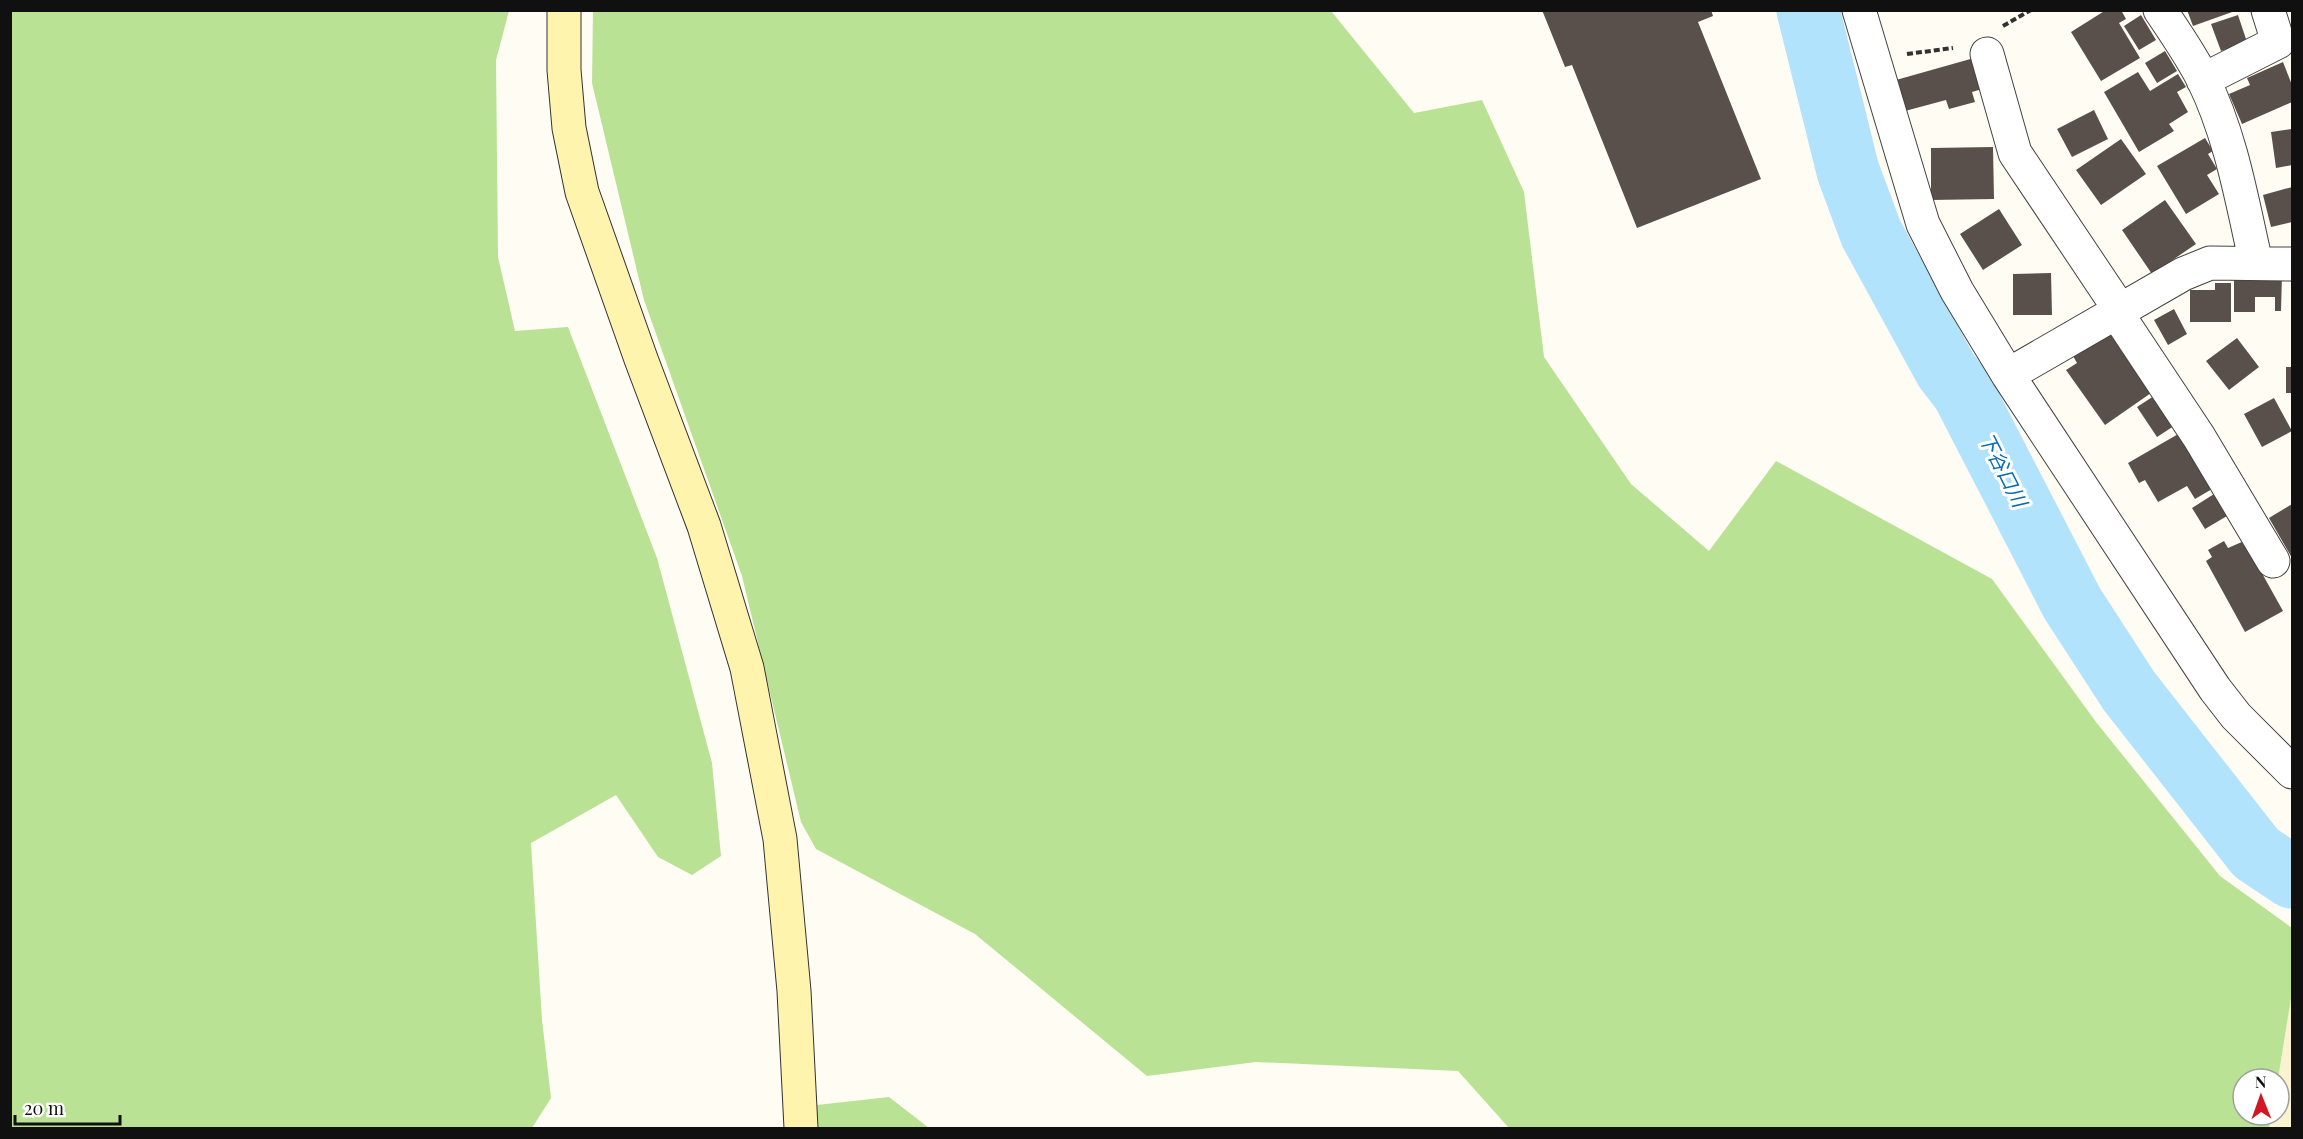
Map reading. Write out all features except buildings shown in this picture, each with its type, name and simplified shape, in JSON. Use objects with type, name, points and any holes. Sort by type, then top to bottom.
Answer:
[{"type":"street","points":[[564,10],[564,70],[569,128],[582,192],[704,526],[747,668],[780,839],[794,992],[801,1128]]},
{"type":"street","points":[[1859,10],[1923,224],[1957,291],[2008,375],[2215,689],[2236,716],[2292,772]]},
{"type":"street","points":[[2160,10],[2186,48],[2203,80],[2232,158],[2256,264]]},
{"type":"street","points":[[2203,80],[2278,42],[2268,10]]},
{"type":"street","points":[[1987,54],[2015,153],[2199,437],[2273,561]]},
{"type":"street","points":[[2008,375],[2183,273],[2210,263],[2292,264]]},
{"type":"shaded area","points":[[2292,992],[2292,1128],[2269,1128],[2291,1127],[2291,1067],[2280,1067]]},
{"type":"green space","points":[[10,11],[509,11],[496,60],[498,257],[515,331],[568,327],[657,558],[712,763],[721,856],[692,875],[658,857],[616,795],[531,843],[542,1020],[551,1098],[532,1128],[11,1128]]},
{"type":"green space","points":[[593,11],[1331,11],[1414,113],[1482,100],[1524,192],[1544,357],[1631,484],[1709,551],[1776,461],[1992,579],[2096,722],[2220,876],[2292,928],[2292,992],[2280,1067],[2231,1067],[2231,1127],[2269,1128],[1509,1128],[1458,1071],[1256,1062],[1147,1076],[975,934],[816,849],[801,822],[742,576],[644,300],[592,83]]},
{"type":"green space","points":[[889,1097],[929,1128],[809,1128],[808,1106]]},
{"type":"waterway","name":"下谷口川","points":[[1808,10],[1848,171],[1871,233],[1946,370],[1963,392],[2072,603],[2129,691],[2256,853],[2292,877]]}]
